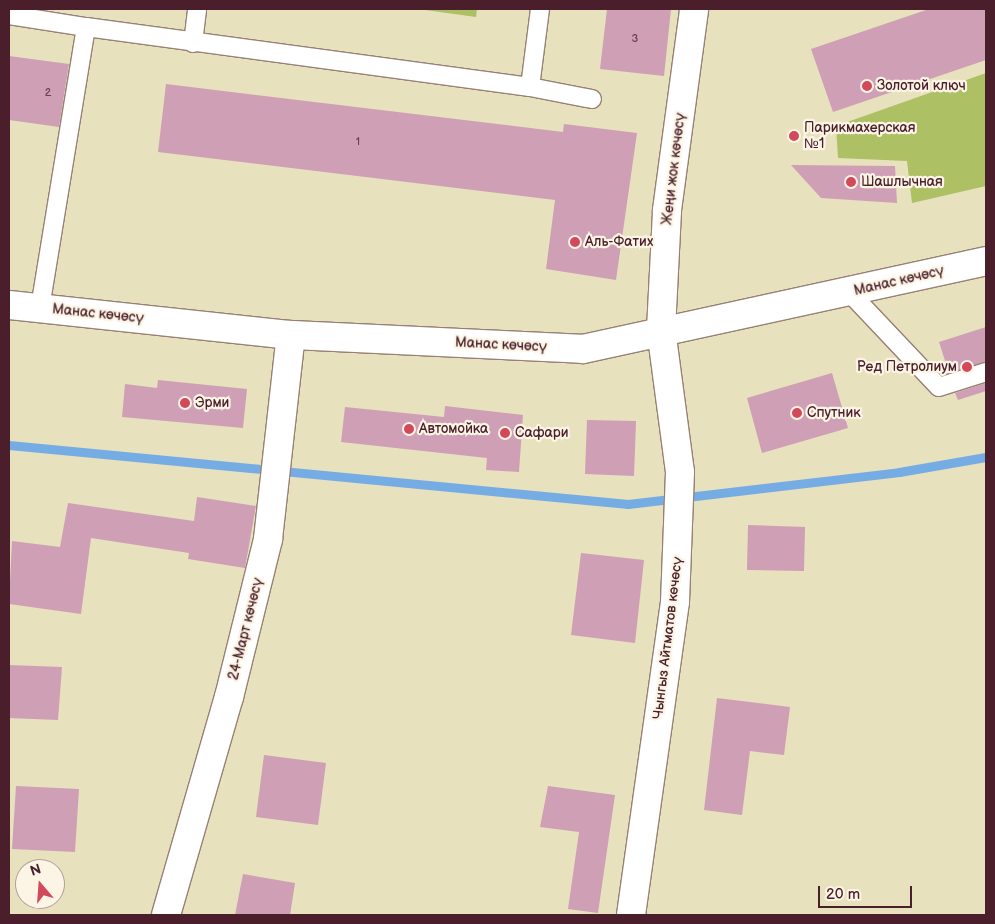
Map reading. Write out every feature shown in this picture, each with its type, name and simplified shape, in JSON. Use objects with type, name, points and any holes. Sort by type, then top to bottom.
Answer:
[{"type":"main road","name":"Жеңи жок көчөсү","points":[[661,330],[667,210],[694,9]]},
{"type":"main road","name":"Манас көчөсү","points":[[9,305],[291,335],[583,349],[661,330],[850,293],[986,261]]},
{"type":"main road","name":"Чынгыз Айтматов көчөсү","points":[[631,915],[676,602],[680,524],[680,472],[661,330]]},
{"type":"main road","name":"24-Март көчөсү","points":[[166,915],[229,698],[268,539],[281,410],[291,335]]},
{"type":"lane","points":[[193,43],[197,9]]},
{"type":"lane","points":[[530,87],[540,9]]},
{"type":"lane","points":[[9,15],[193,43],[530,87],[592,99]]},
{"type":"lane","points":[[40,307],[86,27]]},
{"type":"lane","points":[[850,293],[939,387],[986,372]]},
{"type":"green space","points":[[418,9],[477,9],[476,17]]},
{"type":"green space","points":[[986,73],[986,186],[912,203],[907,161],[838,158],[836,126]]},
{"type":"building","points":[[607,9],[671,9],[664,76],[600,69]]},
{"type":"building","name":"Золотой ключ","points":[[929,9],[986,9],[986,60],[833,112],[811,49]]},
{"type":"building","points":[[9,56],[69,64],[59,127],[9,120]]},
{"type":"building","points":[[166,84],[563,132],[564,124],[637,133],[616,280],[546,269],[555,200],[158,152]]},
{"type":"building","name":"Шашлычная","points":[[791,165],[895,166],[897,203],[821,198]]},
{"type":"building","name":"Ред Петролиум","points":[[986,327],[986,362],[949,373],[939,342]]},
{"type":"building","name":"Спутник","points":[[832,373],[848,428],[762,453],[747,398]]},
{"type":"building","name":"Эрми","points":[[158,380],[247,389],[243,428],[122,417],[125,384],[157,388]]},
{"type":"building","points":[[986,383],[986,391],[958,400],[955,393]]},
{"type":"building","name":"Автомойка","points":[[445,406],[523,415],[519,472],[486,470],[487,458],[341,442],[345,407],[444,417]]},
{"type":"building","points":[[587,420],[636,421],[634,476],[585,474]]},
{"type":"building","points":[[197,497],[256,506],[245,568],[188,559],[189,553],[91,538],[81,614],[9,604],[12,541],[60,547],[68,503],[194,521]]},
{"type":"building","points":[[748,525],[805,527],[804,571],[747,570]]},
{"type":"building","points":[[581,553],[644,560],[635,643],[571,635]]},
{"type":"building","points":[[9,665],[62,667],[58,720],[9,718]]},
{"type":"building","points":[[717,698],[790,707],[784,755],[750,751],[742,815],[704,810]]},
{"type":"building","points":[[264,755],[326,763],[318,825],[256,817]]},
{"type":"building","points":[[16,786],[79,789],[75,852],[12,849]]},
{"type":"building","points":[[548,786],[615,795],[598,913],[568,909],[579,832],[540,827]]},
{"type":"building","points":[[243,874],[295,883],[290,915],[235,915]]},
{"type":"waterway","points":[[9,445],[628,504],[899,472],[986,457]]},
{"type":"place","name":"Золотой ключ","points":[[867,86]]},
{"type":"place","name":"Парикмахерская №1","points":[[794,136]]},
{"type":"place","name":"Шашлычная","points":[[851,182]]},
{"type":"place","name":"Аль-Фатих","points":[[575,242]]},
{"type":"place","name":"Ред Петролиум","points":[[967,367]]},
{"type":"place","name":"Эрми","points":[[185,403]]},
{"type":"place","name":"Спутник","points":[[797,413]]},
{"type":"place","name":"Автомойка","points":[[409,429]]},
{"type":"place","name":"Сафари","points":[[505,433]]}]
